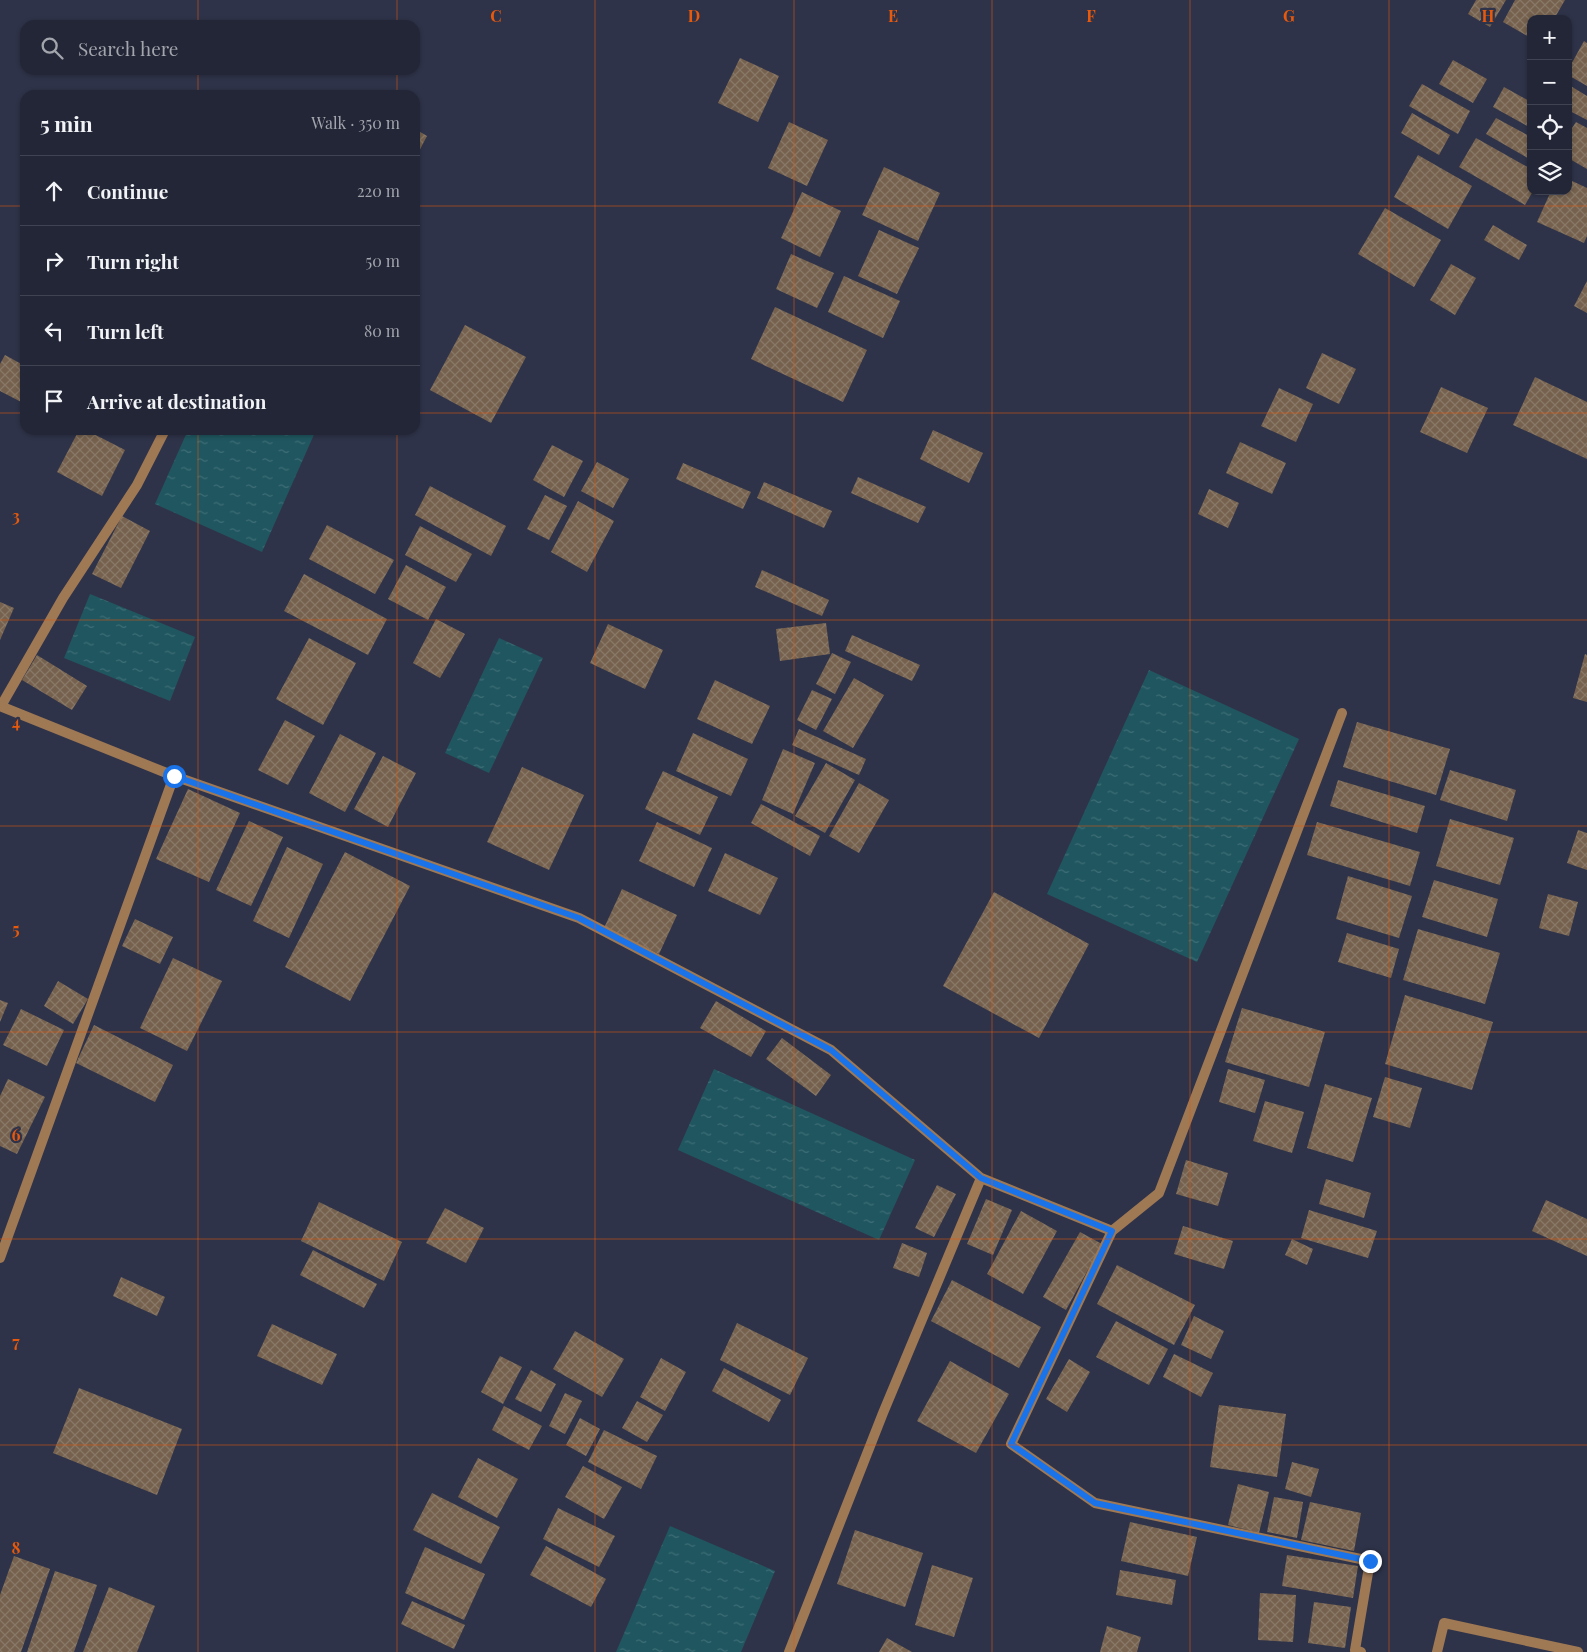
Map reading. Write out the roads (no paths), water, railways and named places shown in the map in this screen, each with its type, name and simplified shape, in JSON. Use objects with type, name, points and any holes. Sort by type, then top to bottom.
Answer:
[{"type":"street","points":[[162,435],[137,484],[63,598],[1,706],[174,776],[579,918],[831,1050],[981,1178],[1112,1231]]},
{"type":"street","points":[[1342,713],[1159,1193],[1112,1231],[1011,1444],[1095,1503],[1370,1561],[1355,1650],[1361,1652]]},
{"type":"street","points":[[0,1258],[174,776]]},
{"type":"street","points":[[789,1652],[883,1413],[981,1178]]},
{"type":"street","points":[[1436,1652],[1444,1623],[1578,1652]]},
{"type":"water","points":[[186,435],[314,435],[262,552],[155,504]]},
{"type":"water","points":[[90,594],[195,637],[170,701],[64,658]]},
{"type":"water","points":[[499,638],[543,658],[489,773],[445,753]]},
{"type":"water","points":[[1149,670],[1299,739],[1197,962],[1047,894]]},
{"type":"water","points":[[714,1069],[915,1160],[879,1240],[678,1150]]},
{"type":"water","points":[[670,1526],[775,1571],[741,1652],[616,1652]]}]
